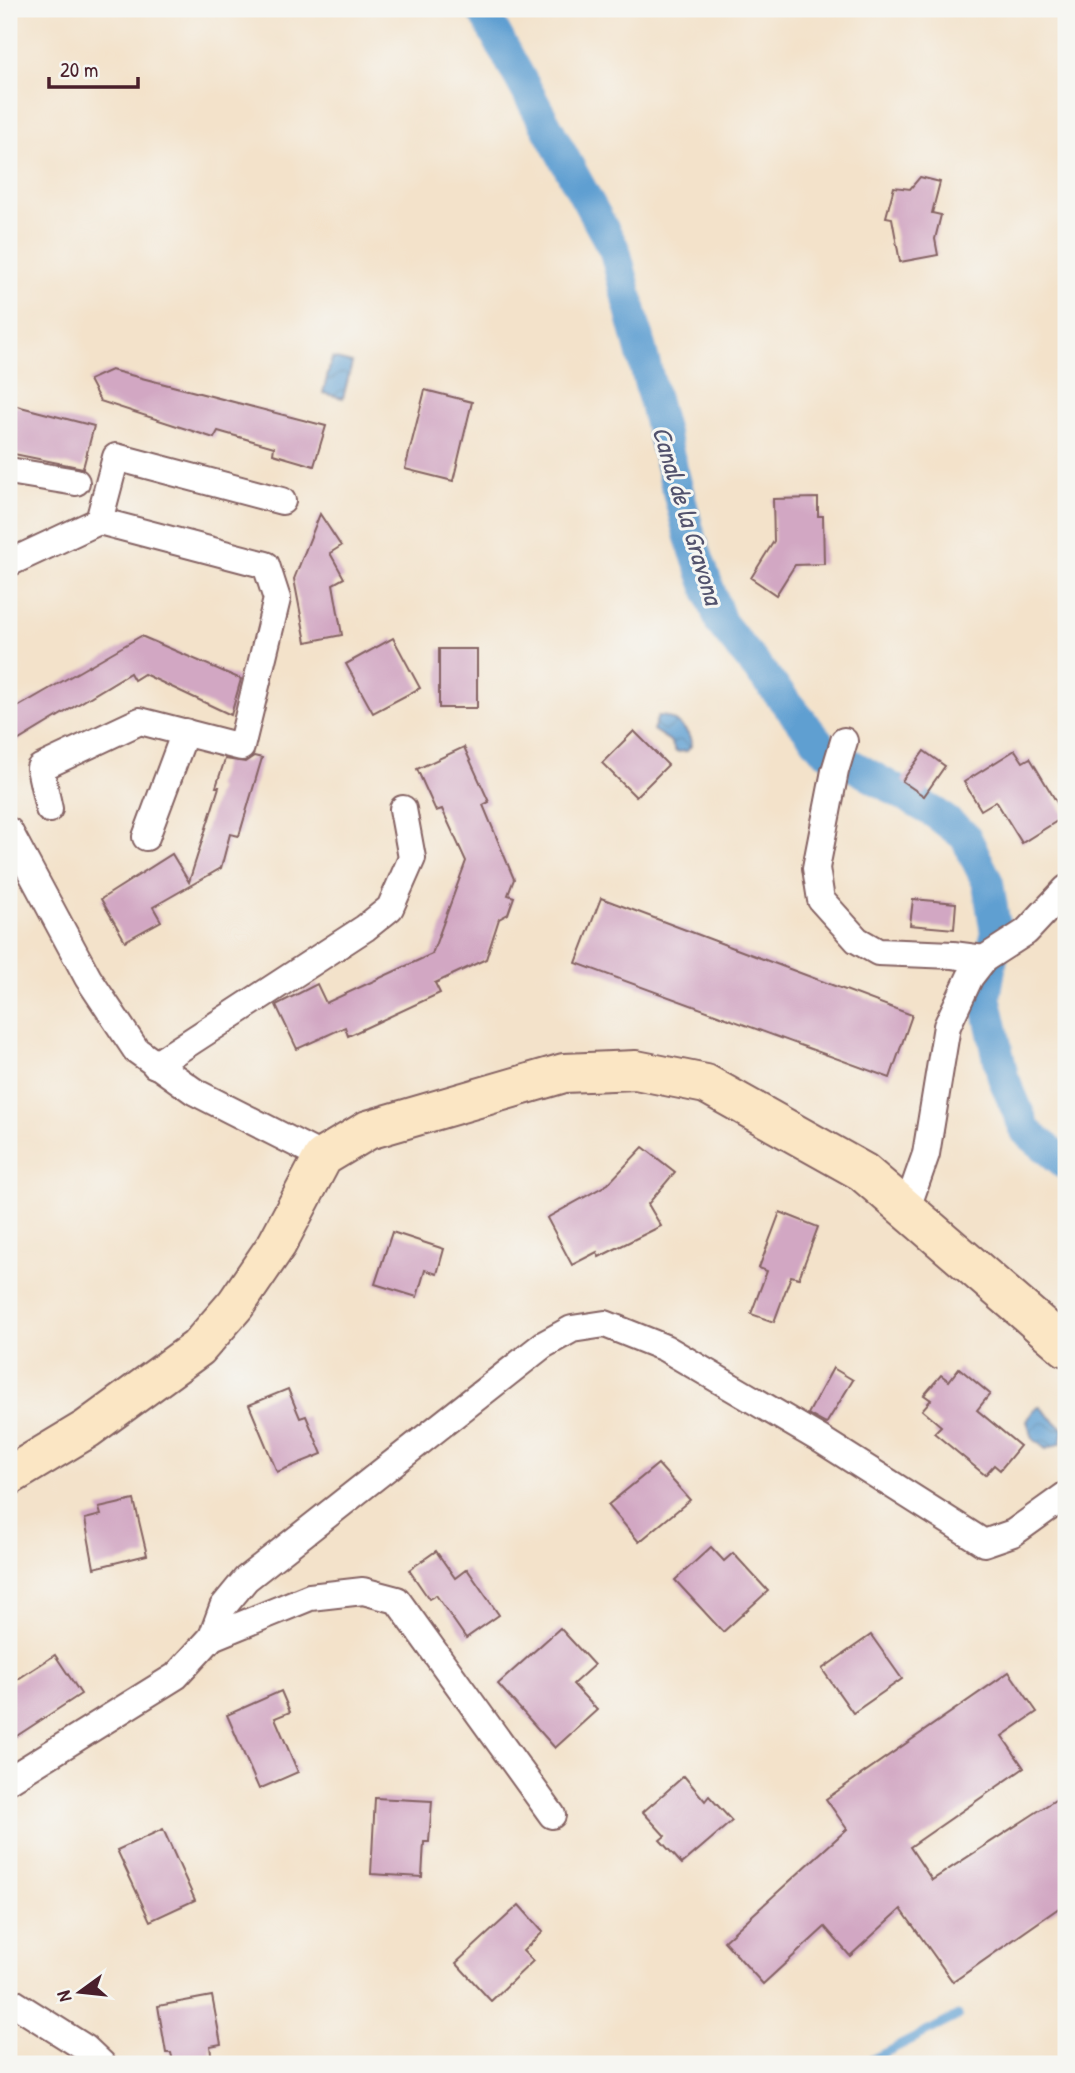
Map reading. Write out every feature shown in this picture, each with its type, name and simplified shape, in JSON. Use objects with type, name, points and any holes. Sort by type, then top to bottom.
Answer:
[{"type":"street","points":[[99,521],[116,457],[282,501]]},
{"type":"street","points":[[9,471],[76,482]]},
{"type":"street","points":[[9,563],[99,521],[266,565],[277,599],[241,747],[140,721],[40,768],[49,809]]},
{"type":"street","points":[[146,837],[185,732]]},
{"type":"street","points":[[844,741],[835,771],[816,868],[821,900],[857,940],[878,952],[984,959]]},
{"type":"street","points":[[155,1065],[365,928],[390,908],[412,858],[403,809]]},
{"type":"street","points":[[9,831],[88,978],[136,1049],[195,1093],[323,1157]]},
{"type":"street","points":[[907,1208],[926,1154],[947,1026],[970,976],[984,959],[1026,932],[1066,889]]},
{"type":"street","points":[[9,1476],[87,1429],[198,1348],[236,1304],[277,1244],[323,1157],[368,1130],[564,1073],[636,1070],[706,1084],[863,1172],[1066,1348]]},
{"type":"street","points":[[9,1780],[176,1676],[212,1637],[223,1607],[246,1579],[543,1345],[572,1329],[605,1324],[666,1348],[820,1439],[984,1543],[1013,1533],[1066,1495]]},
{"type":"street","points":[[212,1637],[310,1597],[363,1591],[397,1600],[552,1815]]},
{"type":"street","points":[[9,2000],[85,2048],[102,2064]]},
{"type":"water","points":[[332,358],[352,363],[343,398],[323,393]]},
{"type":"water","points":[[658,716],[669,718],[685,730],[691,746],[687,751],[676,752],[670,741],[653,730]]},
{"type":"water","points":[[1040,1407],[1064,1430],[1061,1443],[1046,1449],[1033,1439],[1027,1421],[1034,1409]]},
{"type":"building","points":[[920,177],[940,182],[932,213],[941,215],[935,239],[938,255],[900,262],[892,218],[886,217],[894,187],[910,189]]},
{"type":"building","points":[[111,370],[326,426],[314,466],[273,454],[274,447],[218,431],[214,438],[100,401],[89,380]]},
{"type":"building","points":[[425,390],[472,402],[453,481],[405,469]]},
{"type":"building","points":[[9,404],[94,426],[83,468],[9,453]]},
{"type":"building","points":[[818,498],[818,516],[823,516],[824,564],[795,565],[776,595],[751,578],[774,541],[773,499]]},
{"type":"building","points":[[320,514],[341,546],[330,553],[344,578],[333,584],[342,635],[306,642],[294,579]]},
{"type":"building","points":[[141,636],[241,679],[231,715],[144,674],[134,680],[130,673],[9,746],[9,712]]},
{"type":"building","points":[[393,638],[420,688],[373,713],[346,664]]},
{"type":"building","points":[[439,649],[477,649],[477,708],[439,708]]},
{"type":"building","points":[[634,731],[668,765],[636,797],[602,763]]},
{"type":"building","points":[[464,747],[489,802],[483,805],[514,879],[508,895],[514,897],[508,914],[499,919],[486,959],[435,983],[440,993],[348,1036],[345,1027],[297,1049],[276,1005],[317,984],[326,1003],[432,954],[466,861],[442,809],[436,811],[417,769]]},
{"type":"building","points":[[1015,750],[1023,762],[1030,758],[1065,816],[1022,843],[996,801],[981,810],[964,782]]},
{"type":"building","points":[[924,751],[945,766],[924,796],[902,781]]},
{"type":"building","points":[[254,756],[262,758],[239,836],[230,834],[221,868],[153,907],[161,921],[125,941],[101,899],[172,854],[189,882],[219,787],[216,787],[225,759],[245,762]]},
{"type":"building","points":[[601,898],[912,1015],[890,1078],[576,963]]},
{"type":"building","points":[[913,899],[956,903],[954,929],[910,925]]},
{"type":"building","points":[[643,1147],[675,1172],[648,1204],[661,1226],[599,1257],[597,1252],[572,1265],[547,1218],[608,1184]]},
{"type":"building","points":[[780,1212],[818,1227],[799,1278],[791,1276],[774,1322],[751,1314],[767,1271],[759,1268]]},
{"type":"building","points":[[392,1232],[444,1249],[437,1274],[425,1270],[417,1297],[375,1284]]},
{"type":"building","points":[[833,1368],[853,1380],[826,1424],[808,1414]]},
{"type":"building","points":[[959,1368],[990,1394],[977,1410],[1020,1446],[1000,1470],[994,1465],[985,1475],[934,1433],[941,1426],[922,1410],[931,1400],[924,1395],[941,1375],[949,1381]]},
{"type":"building","points":[[288,1389],[300,1418],[306,1416],[322,1454],[277,1472],[249,1405]]},
{"type":"building","points":[[658,1464],[690,1500],[639,1542],[608,1505]]},
{"type":"building","points":[[134,1500],[147,1555],[94,1568],[85,1519],[101,1515],[99,1508]]},
{"type":"building","points":[[711,1547],[724,1561],[733,1553],[768,1591],[723,1632],[675,1580]]},
{"type":"building","points":[[436,1551],[455,1578],[467,1569],[499,1615],[466,1638],[436,1595],[429,1599],[409,1570]]},
{"type":"building","points":[[560,1628],[594,1665],[573,1684],[597,1710],[555,1748],[498,1684]]},
{"type":"building","points":[[871,1635],[902,1679],[853,1713],[822,1669]]},
{"type":"building","points":[[55,1655],[81,1694],[9,1741],[9,1685]]},
{"type":"building","points":[[1009,1672],[1037,1712],[1002,1736],[1024,1768],[910,1847],[932,1880],[1066,1793],[1066,1903],[953,1982],[901,1909],[850,1956],[825,1927],[763,1984],[724,1941],[847,1829],[826,1799]]},
{"type":"building","points":[[281,1691],[290,1712],[275,1718],[298,1772],[259,1789],[227,1715]]},
{"type":"building","points":[[684,1776],[705,1801],[709,1796],[732,1821],[682,1864],[660,1840],[665,1836],[643,1812]]},
{"type":"building","points":[[375,1798],[432,1801],[429,1842],[424,1842],[422,1877],[371,1874]]},
{"type":"building","points":[[163,1829],[195,1900],[150,1921],[117,1850]]},
{"type":"building","points":[[519,1905],[543,1932],[523,1951],[533,1961],[491,2001],[456,1963]]},
{"type":"building","points":[[212,1996],[221,2044],[210,2046],[212,2061],[174,2064],[171,2053],[166,2053],[158,2006]]},
{"type":"waterway","name":"Canal de la Gravona","points":[[482,9],[615,251],[690,537],[721,623],[824,749],[935,813],[965,836],[988,883],[996,933],[985,997],[1003,1077],[1026,1131],[1066,1164]]},
{"type":"waterway","points":[[863,2064],[958,2016]]}]
